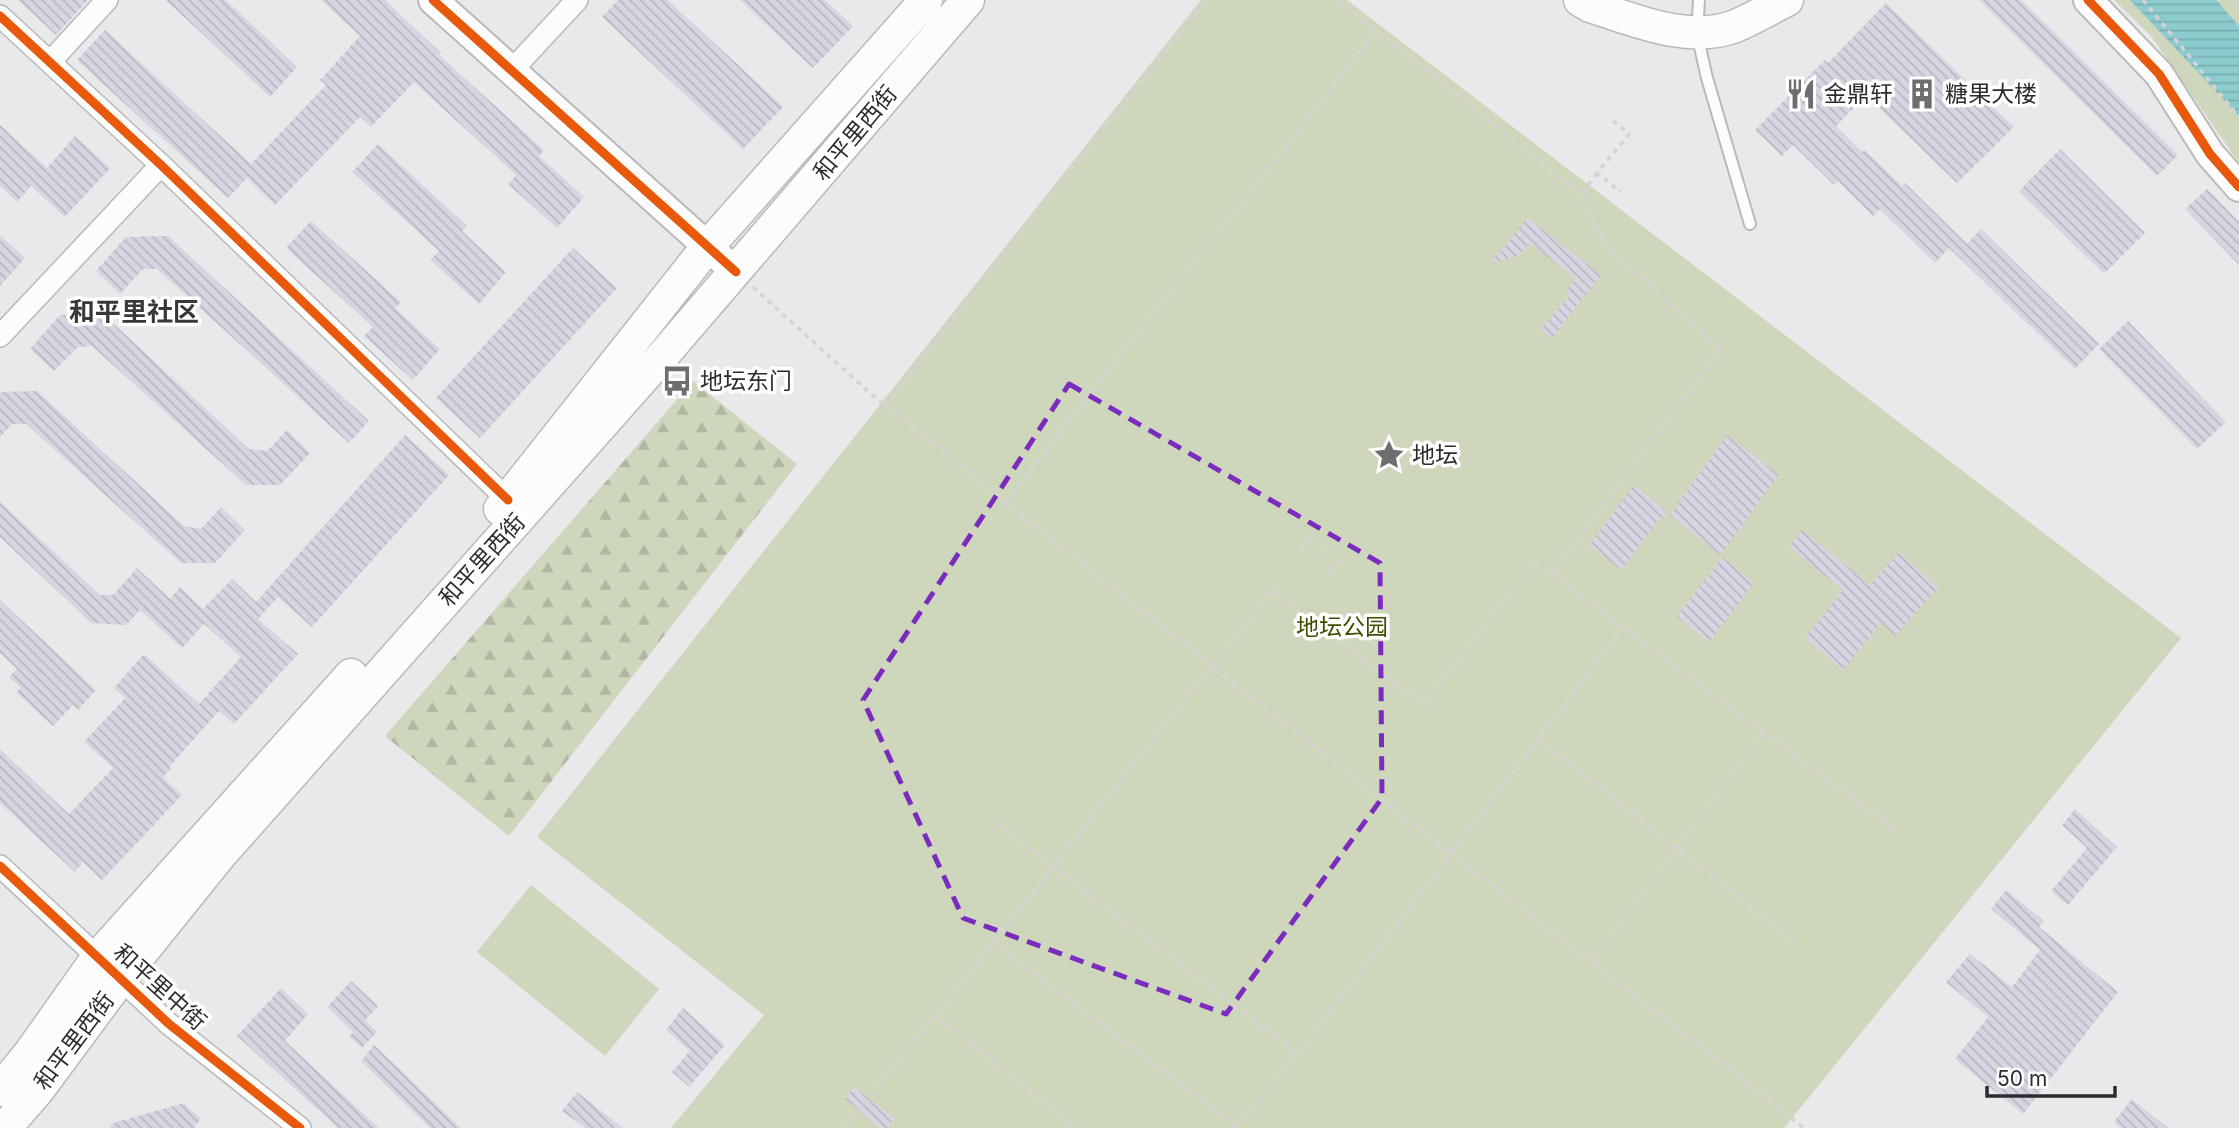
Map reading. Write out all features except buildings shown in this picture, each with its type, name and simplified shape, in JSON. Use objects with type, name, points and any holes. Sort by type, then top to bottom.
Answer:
[{"type":"main road","name":"和平里西街","points":[[0,1090],[30,1054],[98,957],[508,500],[708,246],[926,0]]},
{"type":"main road","name":"和平里西街","points":[[5,1128],[38,1090],[121,978],[221,854],[736,272],[968,0]]},
{"type":"main road","points":[[1580,0],[1590,6],[1659,27],[1697,34],[1733,27],[1787,0]]},
{"type":"street","points":[[50,62],[107,0]]},
{"type":"street","points":[[433,0],[736,272]]},
{"type":"street","points":[[512,70],[577,0]]},
{"type":"street","points":[[2088,0],[2159,74]]},
{"type":"street","points":[[2109,0],[2140,34],[2159,74],[2210,154],[2239,187]]},
{"type":"street","points":[[0,16],[161,165],[508,500]]},
{"type":"street","points":[[0,336],[161,165]]},
{"type":"street","name":"和平里中街","points":[[0,866],[169,1024],[300,1128]]},
{"type":"lane","points":[[1699,0],[1697,34],[1707,78],[1750,224]]},
{"type":"path","points":[[886,406],[1205,0]]},
{"type":"path","points":[[1339,0],[1581,195],[1606,247],[1720,349],[1551,574]]},
{"type":"path","points":[[2143,0],[2239,117]]},
{"type":"path","points":[[1006,502],[1376,30]]},
{"type":"path","points":[[1581,195],[1629,134],[1614,121]]},
{"type":"path","points":[[1597,173],[1621,192]]},
{"type":"path","points":[[736,272],[886,406],[1213,668],[1804,1128]]},
{"type":"path","points":[[1301,551],[1314,533]]},
{"type":"path","points":[[1315,562],[1328,543]]},
{"type":"path","points":[[1329,572],[1343,555]]},
{"type":"path","points":[[1272,592],[1424,705],[1535,562],[1898,833]]},
{"type":"path","points":[[845,1128],[1278,583]]},
{"type":"path","points":[[993,942],[1235,1127],[1297,1053],[1623,628]]},
{"type":"path","points":[[1591,962],[1763,732]]},
{"type":"path","points":[[1538,739],[1794,941]]},
{"type":"path","points":[[997,823],[1297,1053]]},
{"type":"path","points":[[934,1016],[1078,1128]]},
{"type":"highlighted area","points":[[1069,384],[1380,563],[1382,798],[1226,1014],[963,918],[863,700]]},
{"type":"green space","name":"地坛公园","points":[[1201,0],[1347,0],[2181,638],[1784,1128],[671,1128],[764,1015],[537,837]]},
{"type":"green space","points":[[2114,0],[2239,0],[2239,163],[2151,36]]},
{"type":"green space","points":[[693,381],[797,464],[509,836],[385,736]]},
{"type":"green space","points":[[531,885],[659,989],[605,1056],[477,952]]},
{"type":"water","points":[[2130,0],[2216,0],[2239,26],[2239,116]]},
{"type":"cycle path","points":[[433,0],[736,272]]},
{"type":"cycle path","points":[[2088,0],[2159,74],[2210,154],[2239,187]]},
{"type":"cycle path","points":[[0,16],[161,165],[508,500]]},
{"type":"cycle path","points":[[0,866],[169,1024],[300,1128]]},
{"type":"place","name":"金鼎轩","points":[[1801,94]]},
{"type":"place","name":"糖果大楼","points":[[1922,94]]},
{"type":"place","name":"地坛东门","points":[[677,381]]},
{"type":"place","name":"地坛","points":[[1389,455]]},
{"type":"district","name":"和平里社区","points":[[134,312]]}]
